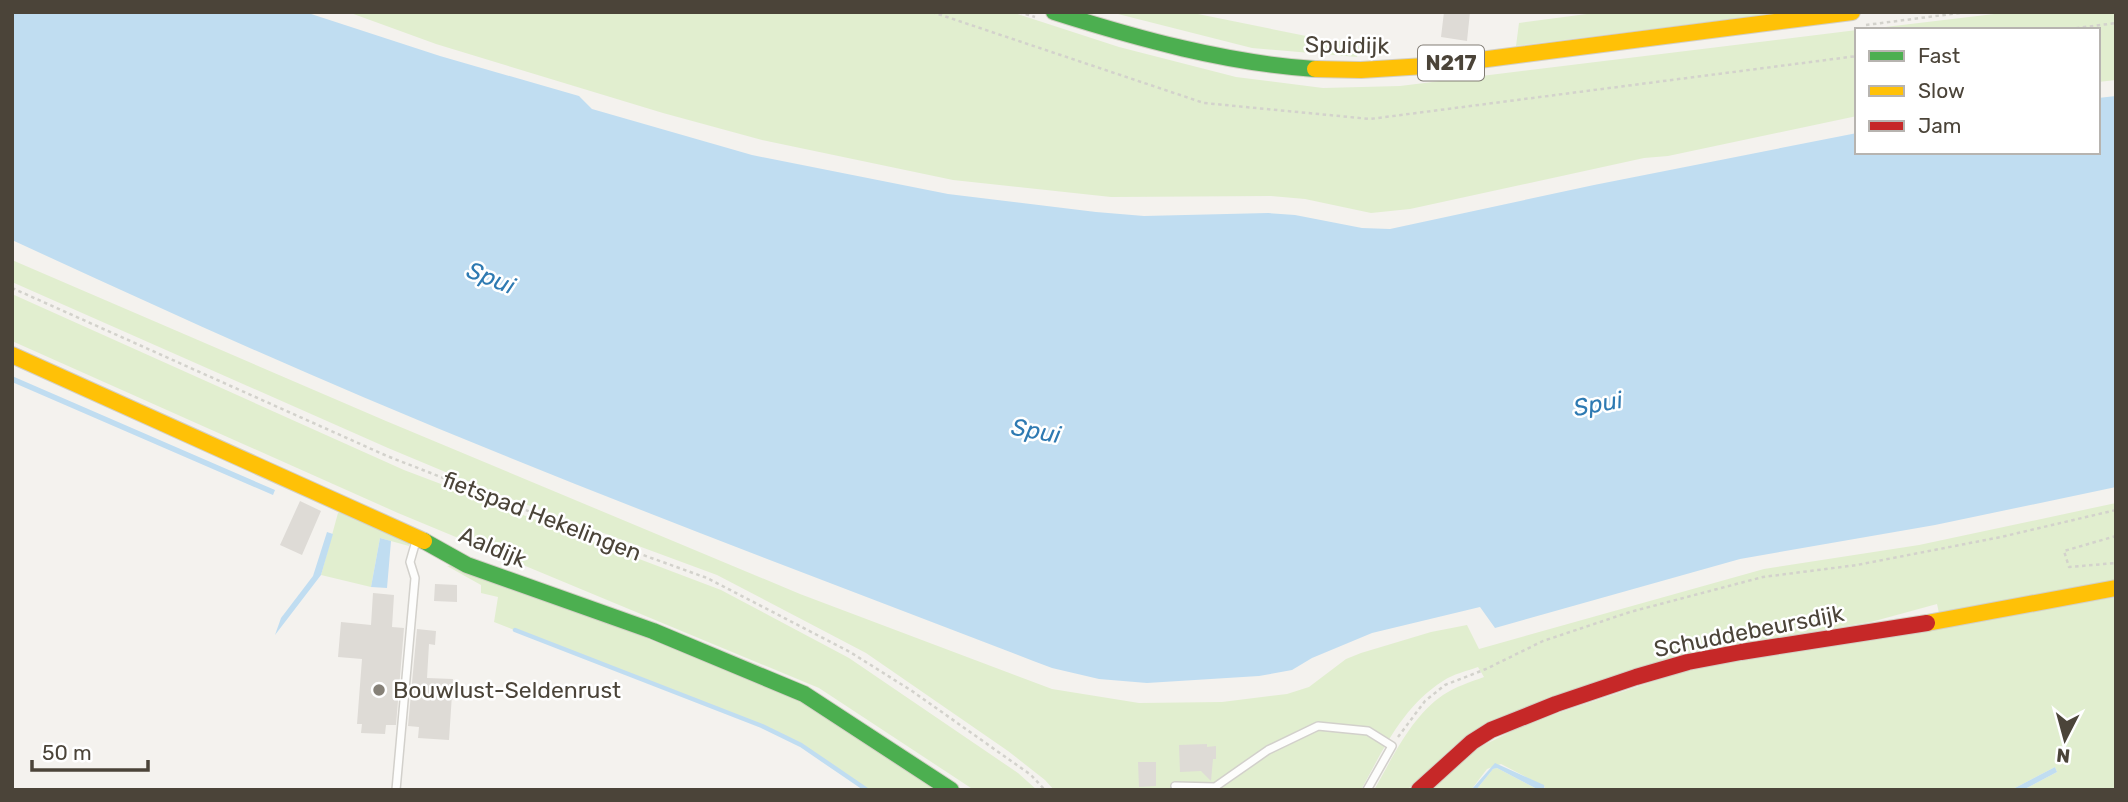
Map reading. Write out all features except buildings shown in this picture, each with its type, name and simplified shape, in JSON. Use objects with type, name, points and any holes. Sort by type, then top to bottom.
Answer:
[{"type":"street","name":"Spuidijk","points":[[1054,12],[1209,55],[1291,67],[1354,71],[1448,64],[1852,12]]},
{"type":"street","name":"Aaldijk","points":[[12,355],[417,537],[467,565],[653,631],[804,694],[951,790]]},
{"type":"street","name":"Schuddebeursdijk","points":[[1419,790],[1472,742],[1491,730],[1556,704],[1636,677],[1688,662],[1741,652],[1937,621],[2116,588]]},
{"type":"lane","points":[[397,790],[415,578],[410,562],[417,537]]},
{"type":"lane","points":[[1176,790],[1175,786],[1215,788],[1268,750],[1318,726],[1368,731],[1392,746],[1367,790]]},
{"type":"path","points":[[2077,28],[2116,23]]},
{"type":"path","name":"fietspad Hekelingen","points":[[12,288],[387,456],[707,578],[861,658],[1031,775],[1045,790]]},
{"type":"path","points":[[1392,746],[1425,701],[1446,685],[1543,641],[1630,612],[1763,578],[1857,565],[2001,537],[2116,510]]},
{"type":"path","points":[[2116,536],[2064,551],[2069,567],[2116,563]]},
{"type":"green space","points":[[348,12],[1011,12],[1119,47],[1236,77],[1323,88],[1400,86],[1855,30],[1855,116],[1668,156],[1644,158],[1410,209],[1371,213],[1305,199],[1271,196],[1111,197],[953,180],[762,140],[436,44]]},
{"type":"green space","points":[[1110,12],[1188,12],[1321,39],[1360,43],[1357,57],[1252,48]]},
{"type":"green space","points":[[1602,12],[1785,12],[1516,46],[1519,23]]},
{"type":"green space","points":[[2011,12],[2116,12],[2116,80],[2100,82],[2100,28],[1877,28]]},
{"type":"green space","points":[[12,260],[386,421],[800,594],[1052,689],[1139,703],[1222,702],[1287,694],[1309,687],[1346,659],[1431,632],[1467,625],[1479,649],[1764,569],[1919,545],[2116,503],[2116,580],[1939,613],[1937,604],[1871,622],[1753,641],[1454,746],[1407,790],[1374,790],[1421,714],[1448,692],[1484,677],[1478,667],[1447,679],[1416,703],[1395,730],[1361,790],[1054,790],[1008,751],[866,653],[717,575],[503,496],[12,282]]},
{"type":"green space","points":[[12,294],[404,470],[721,590],[849,658],[1018,773],[1037,790],[974,790],[819,688],[398,513],[12,341]]},
{"type":"green space","points":[[348,511],[409,542],[409,546],[380,538],[371,587],[321,575],[338,513]]},
{"type":"green space","points":[[456,565],[747,677],[802,702],[939,790],[867,790],[801,745],[762,726],[494,622],[498,597],[481,593],[481,585],[447,566]]},
{"type":"green space","points":[[2116,597],[2116,790],[2023,790],[2057,772],[2055,767],[2011,790],[1545,790],[1545,787],[1501,764],[1487,769],[1471,790],[1429,790],[1474,750],[1528,723],[1697,667]]},
{"type":"green space","points":[[1497,768],[1539,790],[1476,790],[1493,769]]},
{"type":"water","name":"Spui","points":[[12,12],[305,12],[440,56],[579,96],[592,109],[752,155],[948,194],[1096,212],[1144,216],[1268,213],[1295,215],[1362,228],[1390,229],[1855,133],[1855,154],[2100,154],[2100,98],[2116,96],[2116,487],[1935,525],[1740,559],[1495,628],[1480,607],[1372,633],[1312,658],[1292,670],[1259,676],[1147,683],[1099,679],[1052,668],[534,467],[275,359],[12,240]]},
{"type":"water","points":[[12,376],[275,490],[273,495],[12,382]]},
{"type":"water","points":[[327,532],[333,534],[321,575],[275,635],[281,618],[313,576]]},
{"type":"water","points":[[380,538],[391,541],[387,588],[371,587]]},
{"type":"water","points":[[1495,763],[1544,785],[1545,790],[1539,790],[1497,768],[1493,769],[1476,790],[1471,790]]},
{"type":"water","points":[[2055,767],[2057,772],[2023,790],[2011,790]]},
{"type":"waterway","points":[[515,630],[762,726],[801,745],[867,790]]},
{"type":"traffic: fast","points":[[1054,12],[1183,48],[1249,61],[1315,69]]},
{"type":"traffic: fast","points":[[424,541],[467,565],[653,631],[804,694],[951,790]]},
{"type":"traffic: slow","points":[[1315,69],[1361,70],[1441,65],[1852,12]]},
{"type":"traffic: slow","points":[[12,355],[424,541]]},
{"type":"traffic: slow","points":[[1927,623],[2116,588]]},
{"type":"traffic: jam","points":[[1419,790],[1472,742],[1491,730],[1556,704],[1636,677],[1688,662],[1741,652],[1927,623]]},
{"type":"place","name":"Bouwlust-Seldenrust","points":[[379,690]]}]
